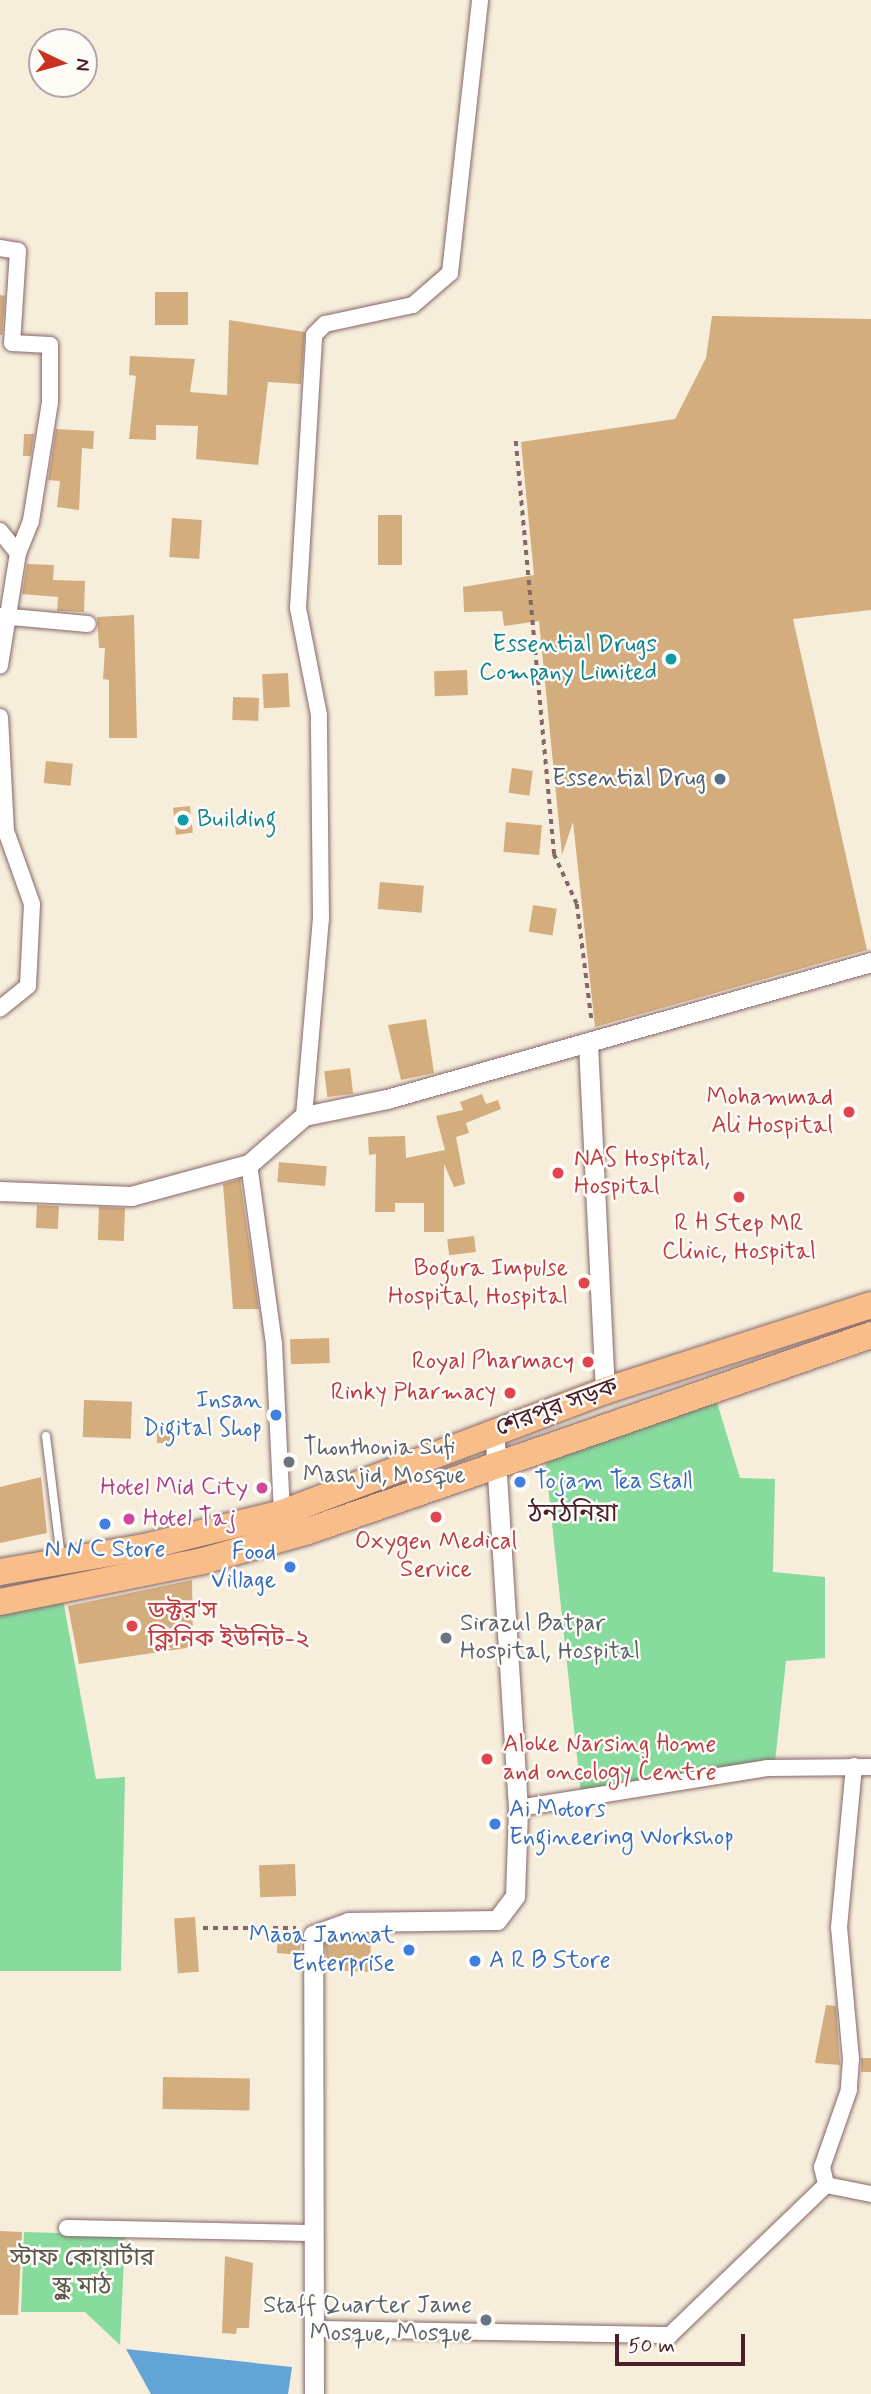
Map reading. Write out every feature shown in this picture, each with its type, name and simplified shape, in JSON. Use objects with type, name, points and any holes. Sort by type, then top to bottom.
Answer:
[{"type":"highway","name":"শেরপুর সড়ক","points":[[0,1572],[282,1513],[604,1391],[871,1305]]},
{"type":"highway","name":"শেরপুর সড়ক","points":[[0,1602],[203,1562],[871,1335]]},
{"type":"street","points":[[304,1116],[321,919],[319,715],[298,608],[314,335],[325,324],[413,305],[450,273],[480,0]]},
{"type":"street","points":[[0,248],[18,251],[12,342],[50,345],[50,402],[31,521],[18,552],[2,616],[0,666]]},
{"type":"street","points":[[0,531],[18,552]]},
{"type":"street","points":[[2,616],[88,624]]},
{"type":"street","points":[[0,717],[6,831],[32,904],[28,986],[0,1009]]},
{"type":"street","points":[[0,1191],[131,1196],[249,1164],[304,1116],[591,1043],[871,962]]},
{"type":"street","points":[[591,1043],[604,1391]]},
{"type":"street","points":[[249,1164],[274,1343],[282,1513]]},
{"type":"street","points":[[314,2394],[313,2233],[318,2102],[311,1950],[319,1928],[497,1920],[515,1896],[517,1808],[494,1431]]},
{"type":"street","points":[[826,2185],[822,2167],[849,2090],[851,2058],[839,1927],[853,1766]]},
{"type":"street","points":[[517,1808],[767,1768],[871,1767]]},
{"type":"street","points":[[826,2185],[871,2194]]},
{"type":"street","points":[[314,2329],[670,2335],[826,2185]]},
{"type":"street","points":[[67,2228],[313,2233]]},
{"type":"lane","points":[[47,1436],[61,1561]]},
{"type":"path","points":[[516,441],[554,854],[577,904],[591,1043]]},
{"type":"path","points":[[203,1928],[319,1928]]},
{"type":"green space","points":[[715,1396],[740,1478],[775,1479],[773,1572],[825,1577],[825,1658],[786,1661],[775,1762],[581,1794],[545,1458]]},
{"type":"green space","points":[[63,1600],[96,1779],[125,1777],[121,1971],[0,1971],[0,1611]]},
{"type":"green space","name":"স্টাফ কোয়ার্টার স্কুল মাঠ","points":[[24,2232],[125,2235],[120,2345],[85,2312],[21,2312]]},
{"type":"water","points":[[126,2349],[292,2367],[288,2394],[151,2394]]},
{"type":"building","points":[[155,292],[188,292],[188,325],[155,325]]},
{"type":"building","points":[[0,295],[5,296],[2,335],[0,335]]},
{"type":"building","name":"Essential Drugs Company Limited","points":[[712,316],[871,319],[871,610],[793,619],[867,950],[595,1027],[573,822],[562,855],[539,621],[504,626],[502,611],[464,612],[463,587],[534,575],[521,442],[675,419],[706,358]]},
{"type":"building","points":[[229,320],[305,332],[301,384],[268,382],[258,465],[196,459],[198,426],[156,425],[156,440],[129,439],[136,376],[129,375],[130,356],[195,359],[190,392],[227,395]]},
{"type":"building","points":[[56,429],[94,431],[93,449],[82,448],[79,510],[57,507],[60,481],[48,480]]},
{"type":"building","points":[[24,434],[34,434],[31,456],[23,456]]},
{"type":"building","points":[[378,515],[402,515],[402,565],[378,565]]},
{"type":"building","points":[[172,518],[202,520],[199,559],[169,557]]},
{"type":"building","points":[[27,564],[54,565],[53,580],[85,581],[84,612],[57,611],[58,597],[22,594]]},
{"type":"building","points":[[134,615],[137,738],[109,738],[109,680],[103,679],[105,648],[99,648],[97,617]]},
{"type":"building","points":[[467,670],[468,695],[435,696],[434,671]]},
{"type":"building","points":[[288,673],[290,707],[264,708],[262,674]]},
{"type":"building","points":[[233,697],[259,698],[258,721],[232,720]]},
{"type":"building","points":[[46,761],[73,764],[71,786],[44,783]]},
{"type":"building","points":[[512,768],[533,771],[529,796],[509,793]]},
{"type":"building","name":"Building","points":[[190,806],[193,833],[176,835],[173,808]]},
{"type":"building","points":[[506,822],[542,825],[539,855],[503,852]]},
{"type":"building","points":[[380,882],[424,886],[421,913],[378,909]]},
{"type":"building","points":[[533,905],[557,909],[552,935],[529,932]]},
{"type":"building","points":[[426,1019],[434,1073],[401,1080],[388,1025]]},
{"type":"building","points":[[350,1068],[353,1094],[327,1097],[324,1071]]},
{"type":"building","points":[[482,1094],[486,1104],[498,1100],[501,1109],[466,1123],[469,1133],[456,1137],[465,1184],[454,1187],[444,1164],[444,1232],[424,1232],[424,1203],[395,1203],[395,1212],[375,1212],[376,1154],[369,1155],[368,1137],[405,1136],[406,1158],[445,1150],[436,1116],[463,1110],[460,1102]]},
{"type":"building","points":[[279,1162],[327,1166],[325,1186],[277,1182]]},
{"type":"building","points":[[240,1179],[259,1309],[233,1309],[223,1184]]},
{"type":"building","points":[[37,1205],[59,1206],[58,1229],[36,1228]]},
{"type":"building","points":[[99,1207],[125,1208],[124,1241],[98,1240]]},
{"type":"building","points":[[474,1236],[476,1252],[449,1255],[447,1239]]},
{"type":"building","points":[[329,1338],[330,1363],[291,1364],[290,1339]]},
{"type":"building","points":[[84,1400],[132,1402],[131,1439],[83,1437]]},
{"type":"building","points":[[157,1425],[172,1425],[172,1443],[157,1443]]},
{"type":"building","points":[[41,1477],[47,1533],[0,1543],[0,1487]]},
{"type":"building","name":"ডক্টর'স ক্লিনিক ইউনিট-২","points":[[192,1580],[193,1647],[79,1664],[68,1606]]},
{"type":"building","points":[[295,1864],[296,1896],[260,1897],[259,1865]]},
{"type":"building","points":[[195,1917],[199,1972],[178,1973],[174,1918]]},
{"type":"building","points":[[349,1935],[371,1936],[370,1972],[328,1970],[325,1944]]},
{"type":"building","points":[[278,1938],[301,1940],[300,1955],[277,1953]]},
{"type":"building","points":[[826,2005],[836,2006],[840,2065],[815,2063]]},
{"type":"building","points":[[861,2058],[871,2058],[871,2072],[861,2072]]},
{"type":"building","points":[[163,2077],[250,2079],[249,2111],[162,2109]]},
{"type":"building","points":[[0,2231],[22,2232],[18,2315],[0,2315]]},
{"type":"building","points":[[225,2256],[253,2263],[249,2328],[237,2328],[236,2334],[222,2333]]},
{"type":"place","name":"Essential Drugs Company Limited","points":[[671,659]]},
{"type":"place","name":"Essential Drug","points":[[720,779]]},
{"type":"place","name":"Building","points":[[183,820]]},
{"type":"place","name":"Mohammad Ali Hospital","points":[[849,1112]]},
{"type":"place","name":"NAS Hospital, Hospital","points":[[558,1173]]},
{"type":"place","name":"R H Step MR Clinic, Hospital","points":[[739,1197]]},
{"type":"place","name":"Bogura Impulse Hospital, Hospital","points":[[584,1283]]},
{"type":"place","name":"Royal Pharmacy","points":[[588,1362]]},
{"type":"place","name":"Rinky Pharmacy","points":[[510,1393]]},
{"type":"place","name":"Insan Digital Shop","points":[[276,1415]]},
{"type":"place","name":"Thonthonia Sufi Mashjid, Mosque","points":[[289,1462]]},
{"type":"place","name":"Tojam Tea Stall","points":[[520,1482]]},
{"type":"place","name":"Hotel Mid City","points":[[262,1488]]},
{"type":"place","name":"Oxygen Medical Service","points":[[436,1517]]},
{"type":"place","name":"Hotel Taj","points":[[129,1519]]},
{"type":"place","name":"N N C Store","points":[[105,1524]]},
{"type":"place","name":"Food Village","points":[[290,1567]]},
{"type":"place","name":"ডক্টর'স ক্লিনিক ইউনিট-২","points":[[132,1626]]},
{"type":"place","name":"Sirazul Batpar Hospital, Hospital","points":[[446,1638]]},
{"type":"place","name":"Aloke Narsing Home and oncology Centre","points":[[487,1759]]},
{"type":"place","name":"Ai Motors Engineering Workshop","points":[[495,1824]]},
{"type":"place","name":"Maoa Jannat Enterprise","points":[[409,1950]]},
{"type":"place","name":"A R B Store","points":[[475,1961]]},
{"type":"place","name":"Staff Quarter Jame Mosque, Mosque","points":[[486,2320]]},
{"type":"district","name":"ঠনঠনিয়া","points":[[573,1515]]}]
